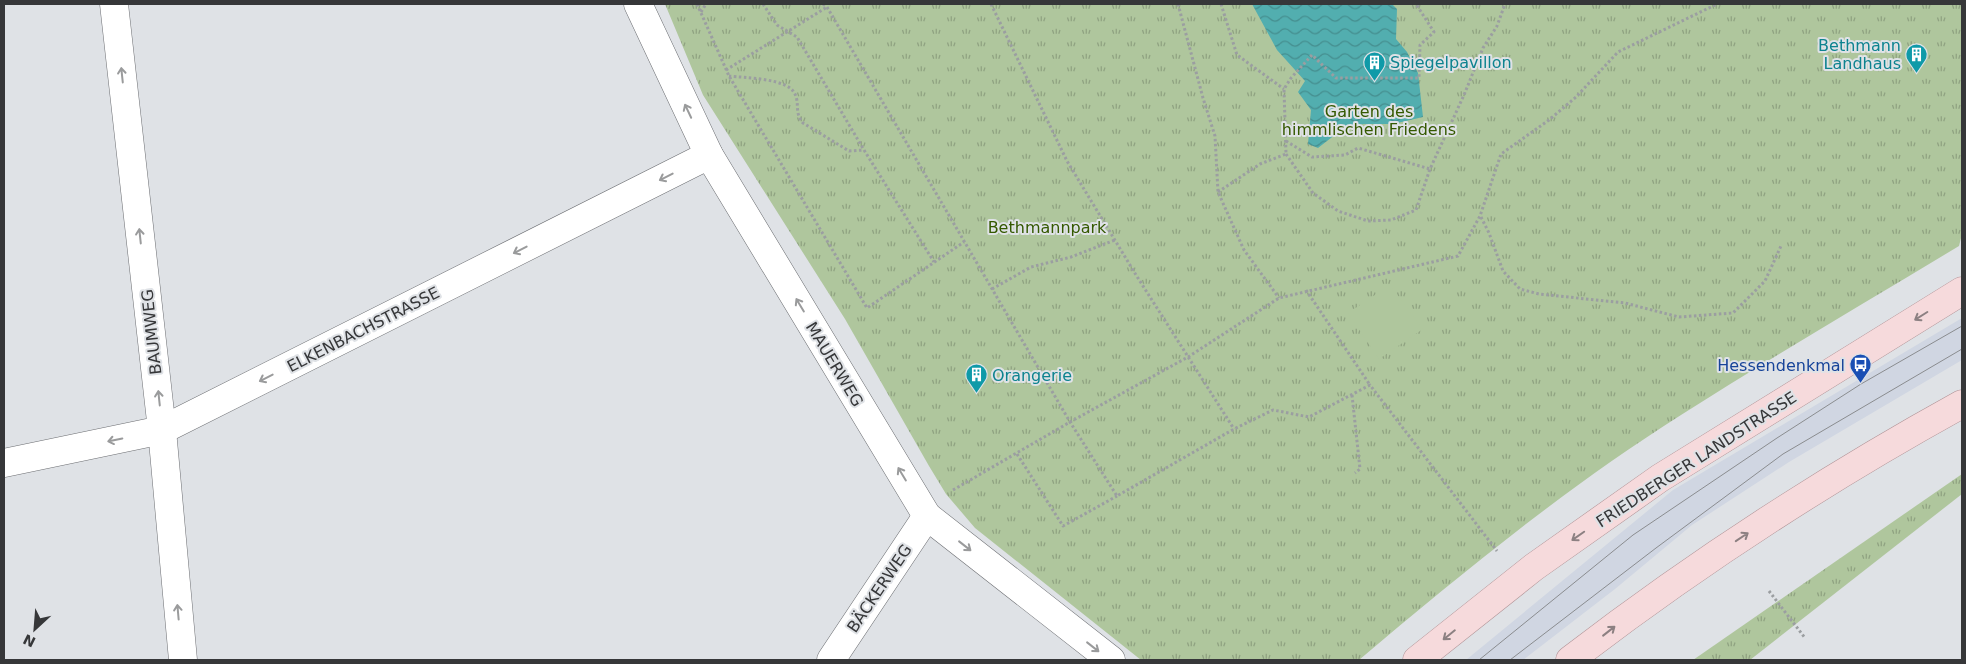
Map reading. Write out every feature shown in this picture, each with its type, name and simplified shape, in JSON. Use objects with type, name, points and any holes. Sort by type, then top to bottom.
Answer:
[{"type":"main road","name":"FRIEDBERGER LANDSTRASSE","points":[[1417,660],[1534,567],[1660,478],[1962,291]]},
{"type":"main road","points":[[1570,660],[1620,622],[1797,500],[1895,441],[1962,404]]},
{"type":"main road","points":[[1895,441],[1962,424]]},
{"type":"street","name":"BAUMWEG","points":[[114,4],[162,430],[183,660]]},
{"type":"street","name":"MAUERWEG","points":[[638,4],[709,155],[927,516],[1111,660]]},
{"type":"street","name":"ELKENBACHSTRASSE","points":[[4,463],[162,430],[709,155]]},
{"type":"street","name":"BÄCKERWEG","points":[[831,660],[927,516]]},
{"type":"path","points":[[698,4],[729,76],[867,308],[964,242]]},
{"type":"path","points":[[701,12],[706,4]]},
{"type":"path","points":[[763,4],[777,25],[797,37],[864,150],[934,262]]},
{"type":"path","points":[[823,4],[827,7],[1070,422],[1117,496]]},
{"type":"path","points":[[991,4],[1067,161],[1234,429]]},
{"type":"path","points":[[1178,4],[1215,136],[1218,192],[1244,250],[1279,298]]},
{"type":"path","points":[[1221,4],[1237,55],[1284,89]]},
{"type":"path","points":[[1416,4],[1434,32],[1420,45],[1419,78],[1336,78],[1312,55],[1290,78],[1284,89],[1286,154],[1313,193],[1338,211],[1368,221],[1391,220],[1416,210],[1430,169],[1483,48],[1497,26],[1505,4]]},
{"type":"path","points":[[946,494],[1070,422],[1188,357],[1279,298],[1306,290],[1458,256],[1480,216],[1501,154],[1550,120],[1618,52],[1712,4],[1717,4]]},
{"type":"path","points":[[726,70],[827,7]]},
{"type":"path","points":[[729,76],[786,84],[794,91],[797,98],[797,117],[802,123],[849,151],[864,150]]},
{"type":"path","points":[[1286,141],[1312,157],[1344,155],[1358,148],[1430,169]]},
{"type":"path","points":[[1218,192],[1260,164],[1286,154]]},
{"type":"path","points":[[1480,216],[1489,233],[1503,271],[1520,289],[1539,294],[1625,303],[1679,317],[1732,313],[1765,281],[1781,246]]},
{"type":"path","points":[[992,289],[1031,267],[1071,257],[1115,240]]},
{"type":"path","points":[[1306,290],[1370,385],[1501,554]]},
{"type":"path","points":[[1017,454],[1063,526],[1234,429],[1273,410],[1309,417],[1370,385]]},
{"type":"path","points":[[1352,394],[1360,469],[1355,473]]},
{"type":"path","points":[[1769,590],[1805,638]]},
{"type":"shaded area","points":[[1962,318],[1962,360],[1789,462],[1692,525],[1615,589],[1523,660],[1466,660],[1673,490]]},
{"type":"green space","name":"Bethmannpark","points":[[665,4],[1962,4],[1962,234],[1959,246],[1715,393],[1597,471],[1476,563],[1359,660],[1141,660],[975,528],[946,494],[845,319],[703,95]]},
{"type":"green space","points":[[1390,285],[1423,329],[1379,359],[1348,313]]},
{"type":"green space","points":[[1962,474],[1962,494],[1750,660],[1693,660]]},
{"type":"water","points":[[1252,4],[1392,4],[1397,9],[1396,39],[1407,52],[1418,73],[1423,117],[1393,124],[1364,124],[1345,127],[1318,148],[1308,144],[1311,110],[1298,92],[1305,81],[1277,50]]},
{"type":"tram line","points":[[1479,660],[1633,535],[1861,384],[1962,326]]},
{"type":"tram line","points":[[1510,660],[1783,454],[1962,349]]},
{"type":"place","name":"Bethmann Landhaus","points":[[1917,73]]},
{"type":"place","name":"Spiegelpavillon","points":[[1374,81]]},
{"type":"place","name":"Hessendenkmal","points":[[1861,384]]},
{"type":"place","name":"Orangerie","points":[[976,394]]},
{"type":"park label","name":"Garten des himmlischen Friedens","points":[[1369,120]]}]
